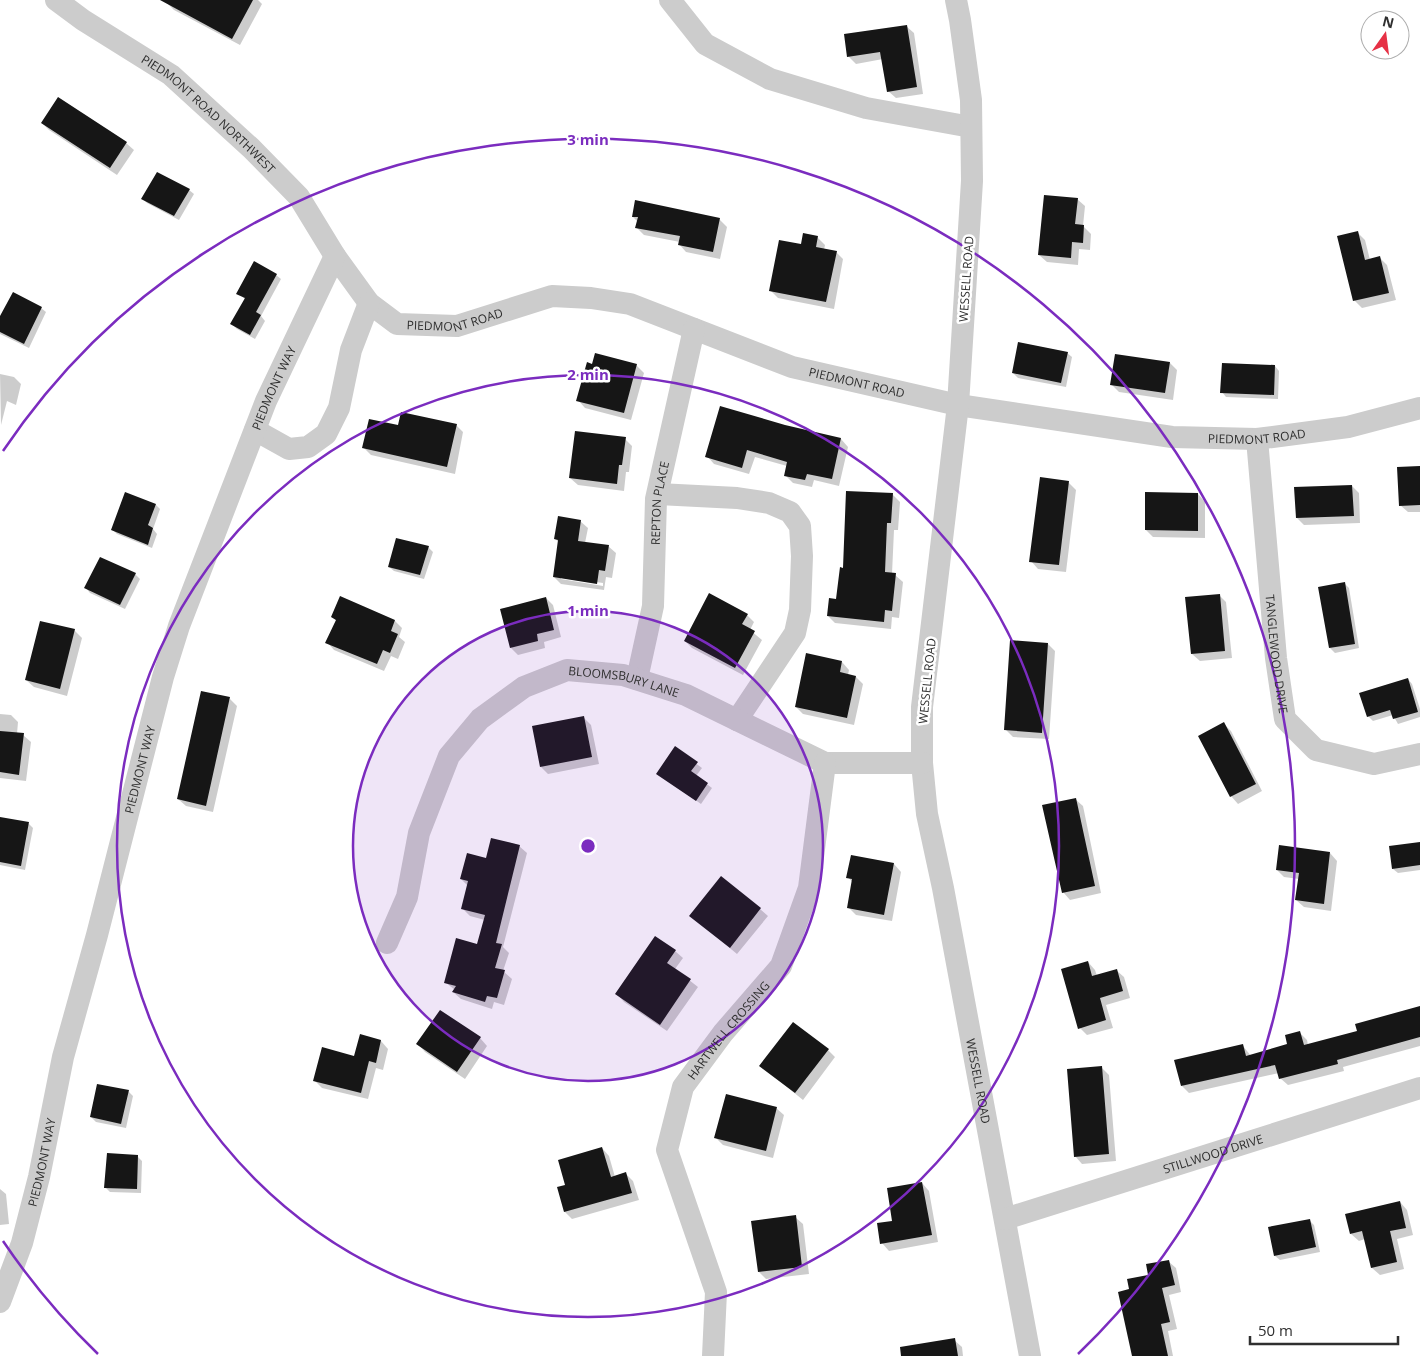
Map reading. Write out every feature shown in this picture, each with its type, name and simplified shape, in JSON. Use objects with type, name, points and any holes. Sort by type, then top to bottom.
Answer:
[{"type":"street","name":"PIEDMONT ROAD NORTHWEST","points":[[56,0],[83,20],[170,75],[244,141],[299,197],[335,256]]},
{"type":"street","points":[[670,0],[705,44],[770,79],[866,108],[971,127]]},
{"type":"street","name":"WESSELL ROAD","points":[[956,0],[971,100],[972,181],[958,405],[922,707],[922,764],[927,814],[943,888],[1030,1356]]},
{"type":"street","name":"PIEDMONT ROAD","points":[[335,256],[369,303],[397,324],[457,326],[552,296],[591,298],[630,304],[792,367],[958,405],[1172,438],[1256,439],[1348,426],[1420,408]]},
{"type":"street","name":"PIEDMONT WAY","points":[[0,1302],[4,1296],[24,1234],[39,1177],[63,1057],[97,936],[163,677],[179,626],[266,401],[335,256]]},
{"type":"street","points":[[255,430],[289,449],[308,448],[326,434],[339,408],[351,350],[369,303]]},
{"type":"street","name":"REPTON PLACE","points":[[637,679],[653,606],[658,494],[694,329]]},
{"type":"street","name":"TANGLEWOOD DRIVE","points":[[1256,439],[1276,658],[1285,719],[1316,750],[1374,764],[1420,754]]},
{"type":"street","points":[[658,494],[737,498],[769,503],[790,512],[800,526],[802,556],[800,610],[795,633],[737,720]]},
{"type":"street","name":"BLOOMSBURY LANE","points":[[387,943],[407,897],[419,833],[449,756],[480,719],[524,687],[567,670],[623,675],[686,695],[825,763],[922,764]]},
{"type":"street","name":"HARTWELL CROSSING","points":[[713,1356],[716,1292],[667,1150],[683,1087],[723,1033],[781,966],[809,888],[825,763]]},
{"type":"street","name":"STILLWOOD DRIVE","points":[[1005,1219],[1420,1088]]},
{"type":"building","points":[[160,0],[253,0],[232,39]]},
{"type":"building","points":[[907,25],[917,87],[887,92],[880,52],[847,57],[844,34]]},
{"type":"building","points":[[58,97],[127,142],[110,168],[41,123]]},
{"type":"building","points":[[157,172],[190,189],[174,216],[141,199]]},
{"type":"building","points":[[1044,195],[1078,198],[1075,224],[1084,225],[1083,243],[1072,242],[1071,258],[1038,255]]},
{"type":"building","points":[[635,200],[720,218],[713,252],[678,245],[680,236],[635,228],[638,217],[632,217]]},
{"type":"building","points":[[1358,231],[1365,260],[1380,256],[1389,293],[1353,301],[1337,236]]},
{"type":"building","points":[[803,233],[818,236],[816,247],[837,251],[826,302],[769,291],[779,240],[801,244]]},
{"type":"building","points":[[254,261],[277,274],[256,312],[261,315],[250,335],[230,324],[245,298],[236,294]]},
{"type":"building","points":[[13,292],[42,307],[24,344],[0,332],[0,316]]},
{"type":"building","points":[[1018,342],[1068,352],[1061,383],[1012,373]]},
{"type":"building","points":[[595,353],[637,364],[624,413],[576,401],[587,362],[592,364]]},
{"type":"building","points":[[1115,354],[1170,362],[1165,393],[1110,385]]},
{"type":"building","points":[[1222,363],[1275,365],[1274,395],[1220,393]]},
{"type":"building","points":[[720,406],[785,425],[841,438],[832,479],[807,474],[805,480],[784,476],[787,462],[747,450],[742,468],[705,457]]},
{"type":"building","points":[[401,412],[457,424],[447,467],[362,448],[369,419],[398,425]]},
{"type":"building","points":[[575,431],[626,437],[622,465],[619,465],[617,484],[569,478]]},
{"type":"building","points":[[1420,466],[1420,505],[1399,506],[1397,467]]},
{"type":"building","points":[[1040,477],[1069,481],[1059,565],[1029,562]]},
{"type":"building","points":[[1352,485],[1354,516],[1296,518],[1294,487]]},
{"type":"building","points":[[846,491],[893,493],[891,523],[887,523],[885,572],[896,573],[892,611],[885,610],[884,622],[827,616],[829,598],[836,599],[840,567],[843,568]]},
{"type":"building","points":[[125,492],[156,504],[148,525],[153,528],[148,545],[111,530]]},
{"type":"building","points":[[1145,492],[1198,493],[1198,531],[1145,530]]},
{"type":"building","points":[[558,516],[581,520],[578,541],[609,545],[605,571],[599,570],[597,584],[553,577],[558,540],[554,539]]},
{"type":"building","points":[[396,538],[429,546],[420,575],[388,567]]},
{"type":"building","points":[[100,557],[136,573],[120,605],[84,588]]},
{"type":"building","points":[[1345,582],[1355,644],[1329,648],[1318,587]]},
{"type":"building","points":[[709,593],[748,614],[742,624],[755,631],[735,668],[684,641]]},
{"type":"building","points":[[1220,594],[1225,651],[1191,654],[1185,597]]},
{"type":"building","points":[[340,596],[395,620],[391,631],[398,634],[390,653],[383,650],[377,664],[325,643],[336,620],[331,617]]},
{"type":"building","points":[[546,597],[554,630],[537,634],[538,641],[510,648],[500,609]]},
{"type":"building","points":[[40,621],[75,629],[60,689],[25,680]]},
{"type":"building","points":[[1010,640],[1048,643],[1042,733],[1004,730]]},
{"type":"building","points":[[806,653],[842,661],[840,672],[856,676],[847,718],[795,707]]},
{"type":"building","points":[[1408,678],[1418,712],[1393,719],[1390,710],[1367,717],[1359,693]]},
{"type":"building","points":[[201,691],[230,697],[206,806],[177,799]]},
{"type":"building","points":[[584,716],[592,757],[540,767],[532,726]]},
{"type":"building","points":[[1224,722],[1256,784],[1230,797],[1198,736]]},
{"type":"building","points":[[0,731],[24,733],[19,775],[0,772]]},
{"type":"building","points":[[675,746],[698,762],[691,771],[708,783],[696,801],[656,774]]},
{"type":"building","points":[[1076,798],[1095,886],[1062,893],[1042,805]]},
{"type":"building","points":[[0,817],[29,822],[21,866],[0,862]]},
{"type":"building","points":[[491,838],[520,845],[496,943],[502,944],[495,968],[505,970],[497,998],[487,996],[485,1002],[452,992],[456,986],[444,983],[456,938],[477,944],[485,915],[461,909],[468,881],[460,879],[467,853],[486,858]]},
{"type":"building","points":[[1420,842],[1420,865],[1392,869],[1389,846]]},
{"type":"building","points":[[1279,845],[1330,852],[1324,904],[1295,900],[1299,873],[1276,870]]},
{"type":"building","points":[[851,855],[894,863],[884,915],[847,908],[852,879],[846,878]]},
{"type":"building","points":[[721,876],[761,908],[730,948],[689,916]]},
{"type":"building","points":[[655,936],[676,950],[667,963],[691,979],[660,1025],[615,994]]},
{"type":"building","points":[[1088,961],[1092,976],[1117,969],[1123,991],[1100,998],[1106,1020],[1078,1029],[1061,969]]},
{"type":"building","points":[[1420,1006],[1420,1037],[1337,1060],[1338,1064],[1279,1079],[1275,1065],[1181,1086],[1174,1060],[1243,1044],[1246,1056],[1287,1044],[1285,1035],[1300,1031],[1304,1045],[1357,1031],[1355,1024]]},
{"type":"building","points":[[440,1010],[481,1037],[457,1072],[416,1044]]},
{"type":"building","points":[[793,1022],[829,1049],[795,1093],[759,1066]]},
{"type":"building","points":[[360,1034],[381,1040],[376,1063],[369,1061],[361,1093],[313,1081],[322,1047],[354,1056]]},
{"type":"building","points":[[1102,1066],[1109,1154],[1074,1157],[1067,1069]]},
{"type":"building","points":[[97,1084],[129,1090],[121,1124],[90,1117]]},
{"type":"building","points":[[726,1094],[777,1107],[766,1151],[714,1138]]},
{"type":"building","points":[[602,1147],[611,1177],[626,1172],[632,1193],[564,1212],[557,1187],[565,1185],[558,1160]]},
{"type":"building","points":[[107,1153],[138,1155],[137,1189],[104,1188]]},
{"type":"building","points":[[922,1182],[932,1235],[880,1244],[877,1223],[892,1221],[887,1188]]},
{"type":"building","points":[[1400,1201],[1406,1228],[1390,1231],[1397,1262],[1371,1268],[1362,1231],[1350,1234],[1345,1214]]},
{"type":"building","points":[[796,1215],[802,1267],[758,1272],[751,1221]]},
{"type":"building","points":[[1310,1219],[1316,1247],[1274,1256],[1268,1227]]},
{"type":"building","points":[[1169,1260],[1175,1285],[1162,1288],[1170,1322],[1161,1324],[1168,1356],[1132,1356],[1118,1292],[1129,1289],[1127,1279],[1148,1275],[1146,1264]]},
{"type":"building","points":[[955,1338],[958,1356],[901,1356],[900,1347]]}]
